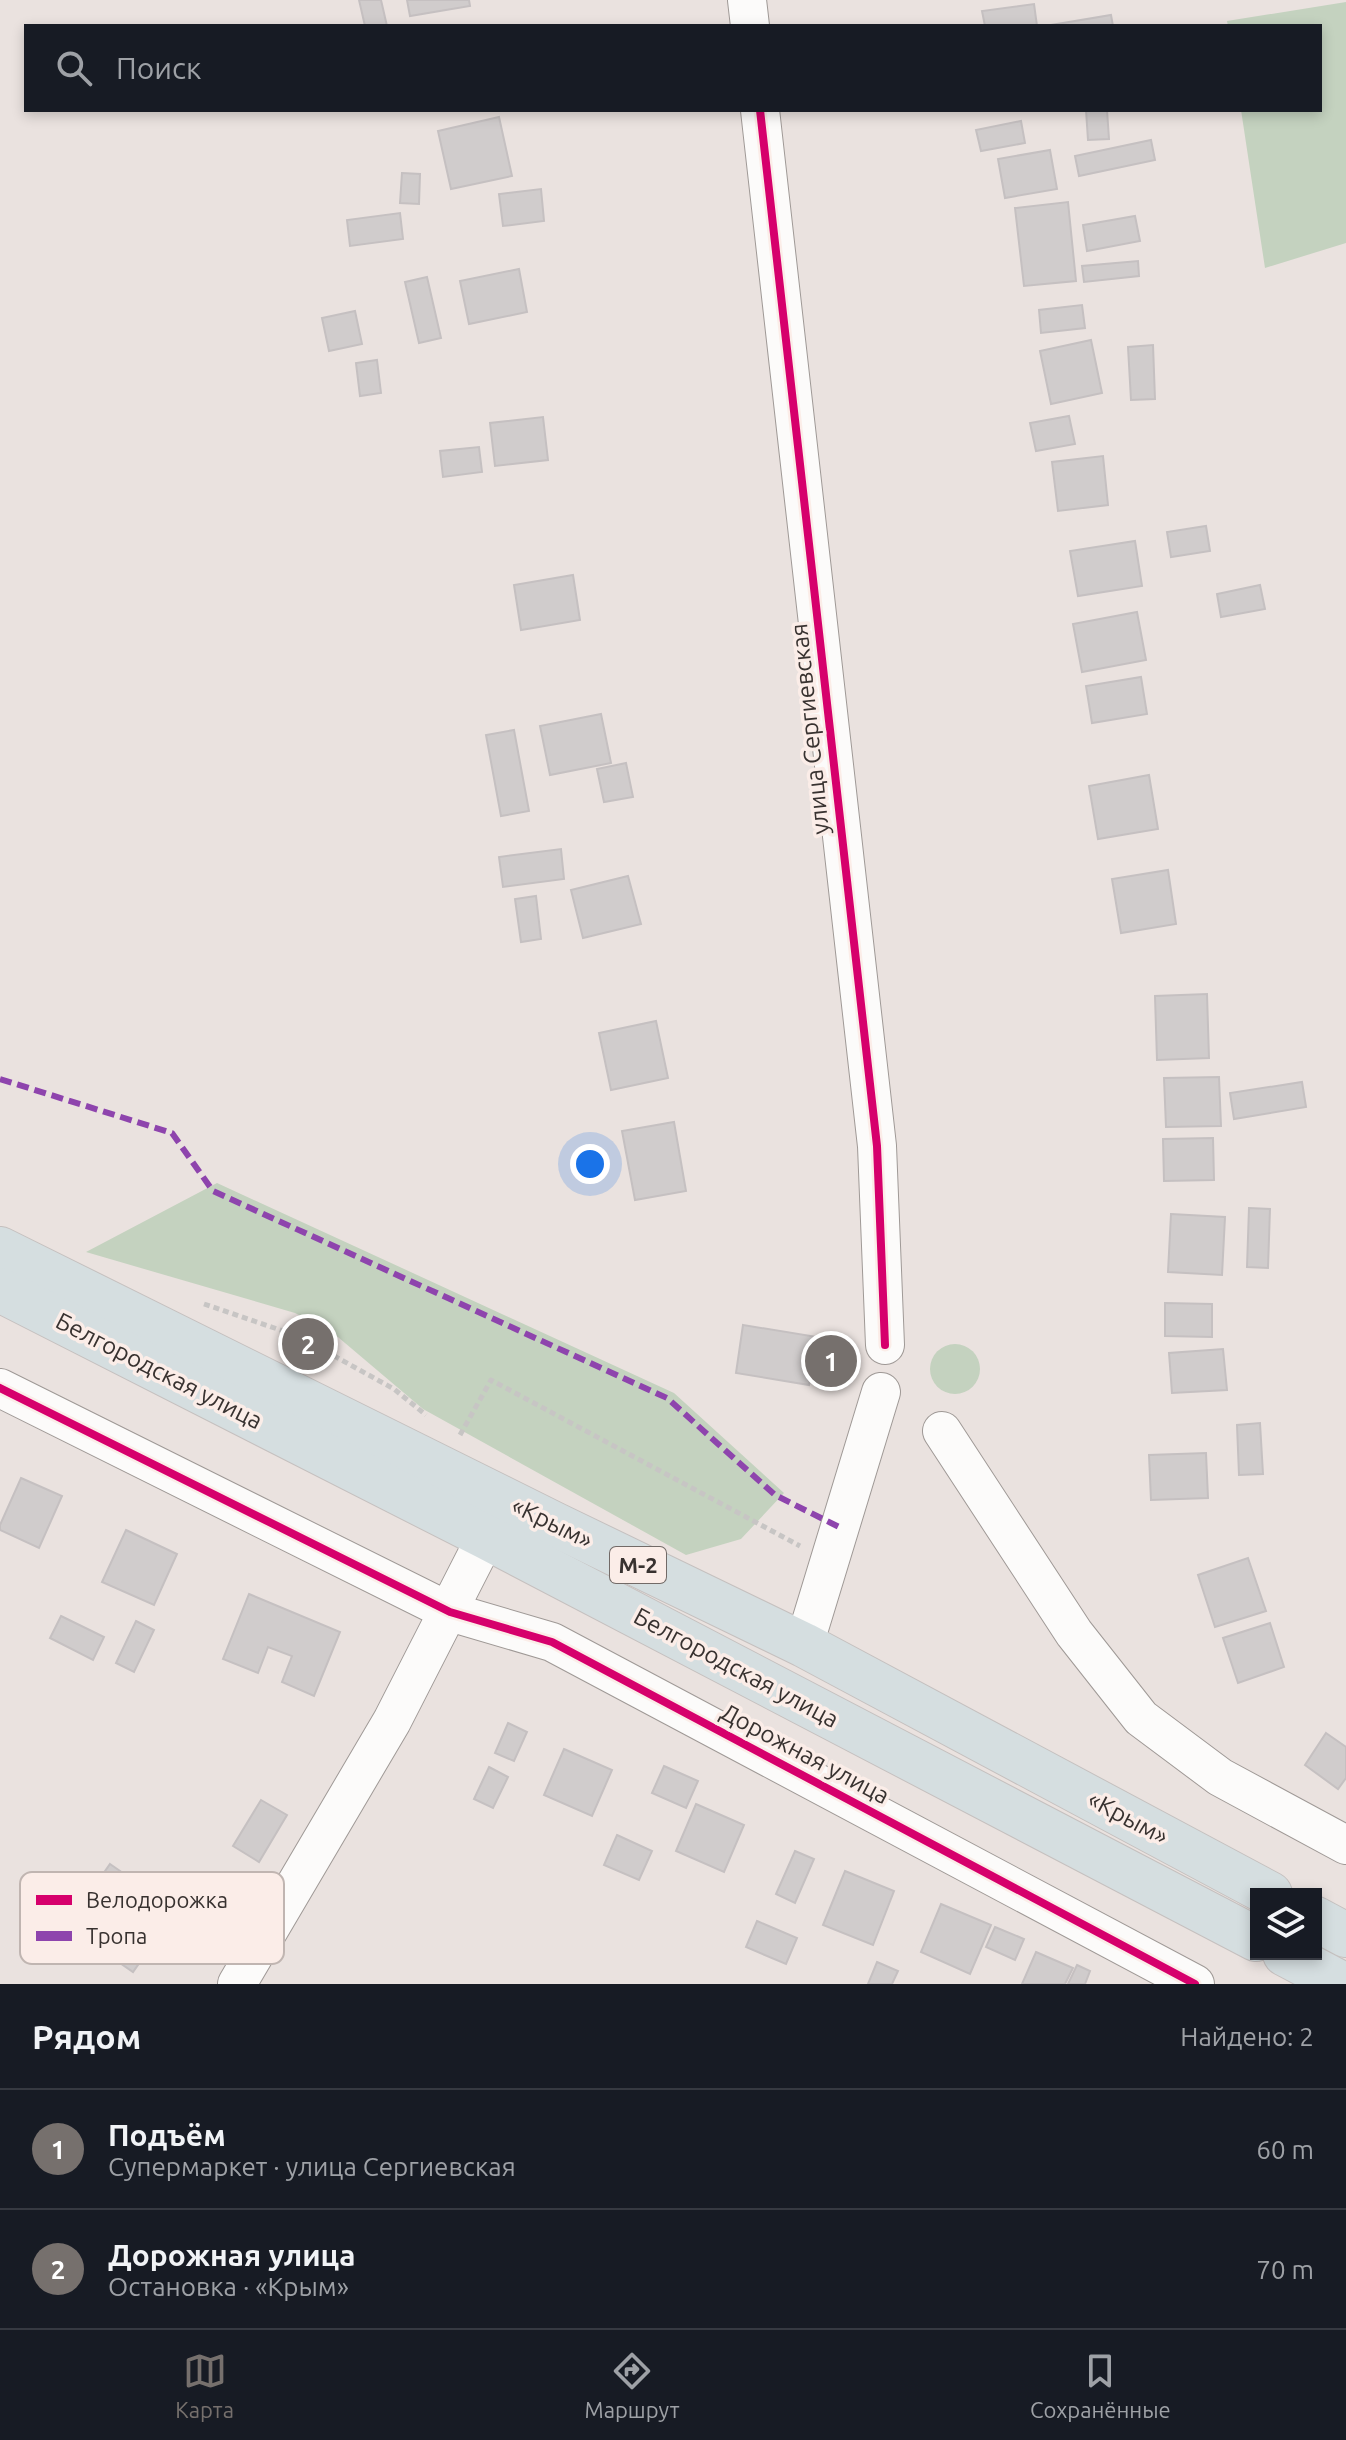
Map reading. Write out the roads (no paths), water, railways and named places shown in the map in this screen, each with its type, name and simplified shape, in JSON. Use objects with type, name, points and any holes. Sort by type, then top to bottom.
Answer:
[{"type":"main road","name":"«Крым»","points":[[0,1249],[804,1645],[1259,1888]]},
{"type":"main road","name":"Белгородская улица","points":[[0,1290],[486,1537],[1250,1936]]},
{"type":"main road","points":[[1322,1922],[1346,1935]]},
{"type":"main road","points":[[1296,1960],[1342,1984]]},
{"type":"street","points":[[747,0],[750,24]]},
{"type":"street","name":"улица Сергиевская","points":[[760,112],[877,1146],[885,1345]]},
{"type":"street","name":"Дорожная улица","points":[[0,1388],[450,1612],[552,1642],[1195,1984]]},
{"type":"street","points":[[804,1645],[881,1392]]},
{"type":"street","points":[[942,1431],[1074,1633],[1141,1718],[1220,1777],[1346,1845]]},
{"type":"street","points":[[284,1904],[392,1721],[486,1537]]},
{"type":"street","points":[[237,1984],[249,1964]]},
{"type":"place","name":"Дорожная улица","points":[[308,1344]]},
{"type":"place","name":"Подъём","points":[[831,1361]]}]
